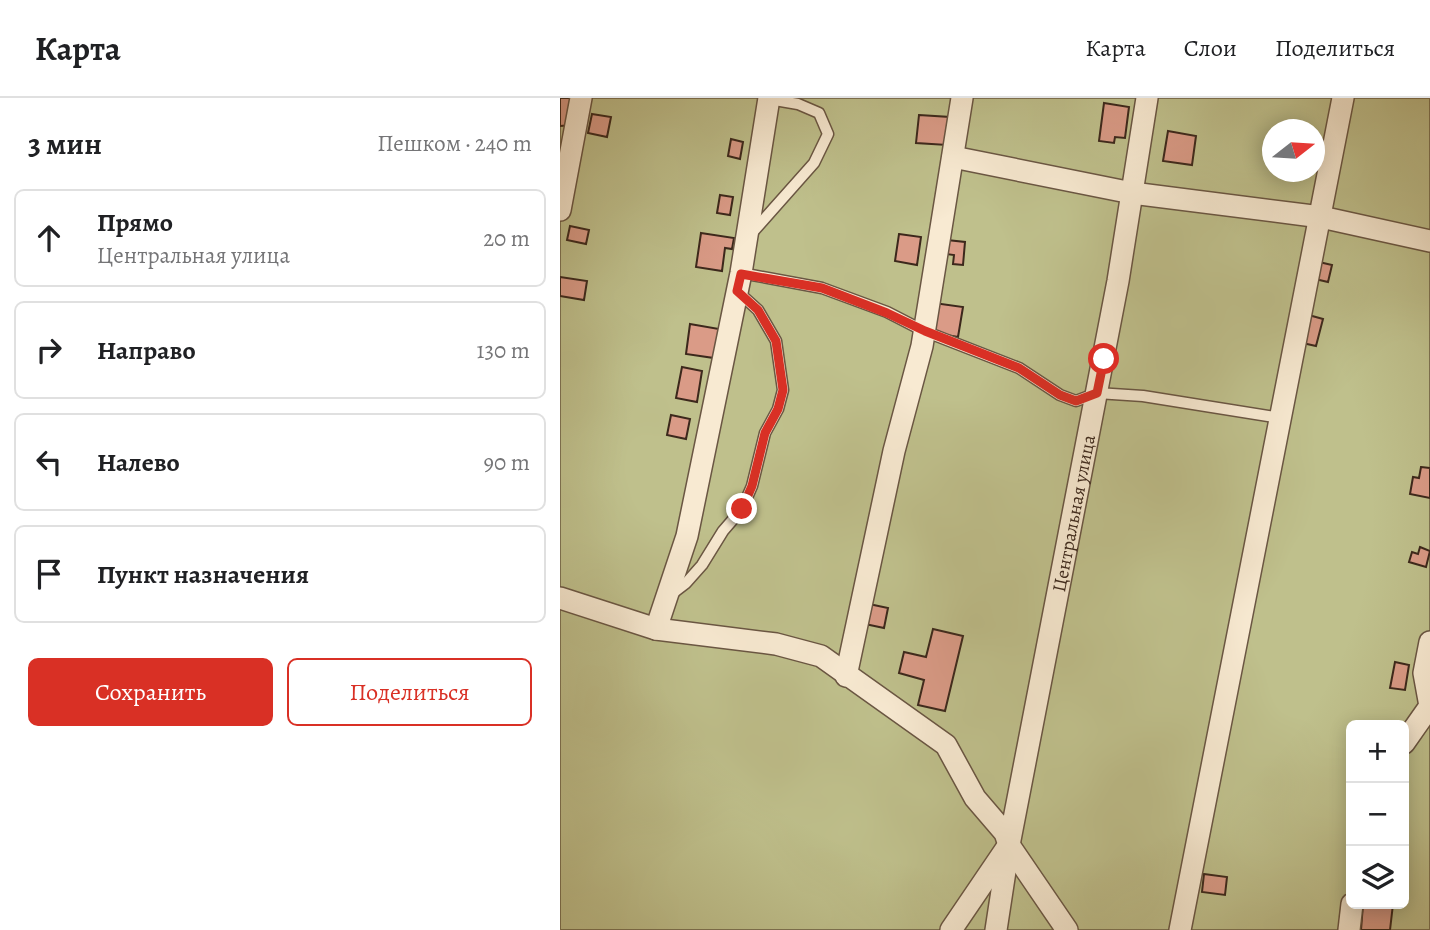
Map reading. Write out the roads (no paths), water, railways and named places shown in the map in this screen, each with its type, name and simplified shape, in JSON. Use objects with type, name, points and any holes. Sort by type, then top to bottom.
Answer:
[{"type":"street","points":[[560,210],[581,98]]},
{"type":"street","points":[[846,676],[894,451],[925,331],[962,98]]},
{"type":"street","name":"Центральная улица","points":[[996,930],[1009,845],[1097,393],[1147,98]]},
{"type":"street","points":[[1180,930],[1343,98]]},
{"type":"street","points":[[656,629],[687,536],[739,282],[769,99]]},
{"type":"street","points":[[953,157],[1132,193],[1321,217],[1430,241]]},
{"type":"street","points":[[560,598],[656,629],[776,644],[821,656],[946,745],[975,798],[1005,833],[1009,845],[1067,930]]},
{"type":"street","points":[[1409,736],[1430,706],[1424,673],[1430,642]]},
{"type":"street","points":[[951,930],[1009,845]]},
{"type":"street","points":[[1349,930],[1351,909]]},
{"type":"lane","points":[[746,239],[814,163],[828,134],[819,113],[798,104],[769,99]]},
{"type":"lane","points":[[739,282],[822,288],[1019,368],[1076,401],[1097,393],[1143,396],[1281,418]]},
{"type":"lane","points":[[667,597],[687,583],[723,531],[742,509],[752,486],[765,433],[778,409],[783,390],[776,341],[739,282]]}]
